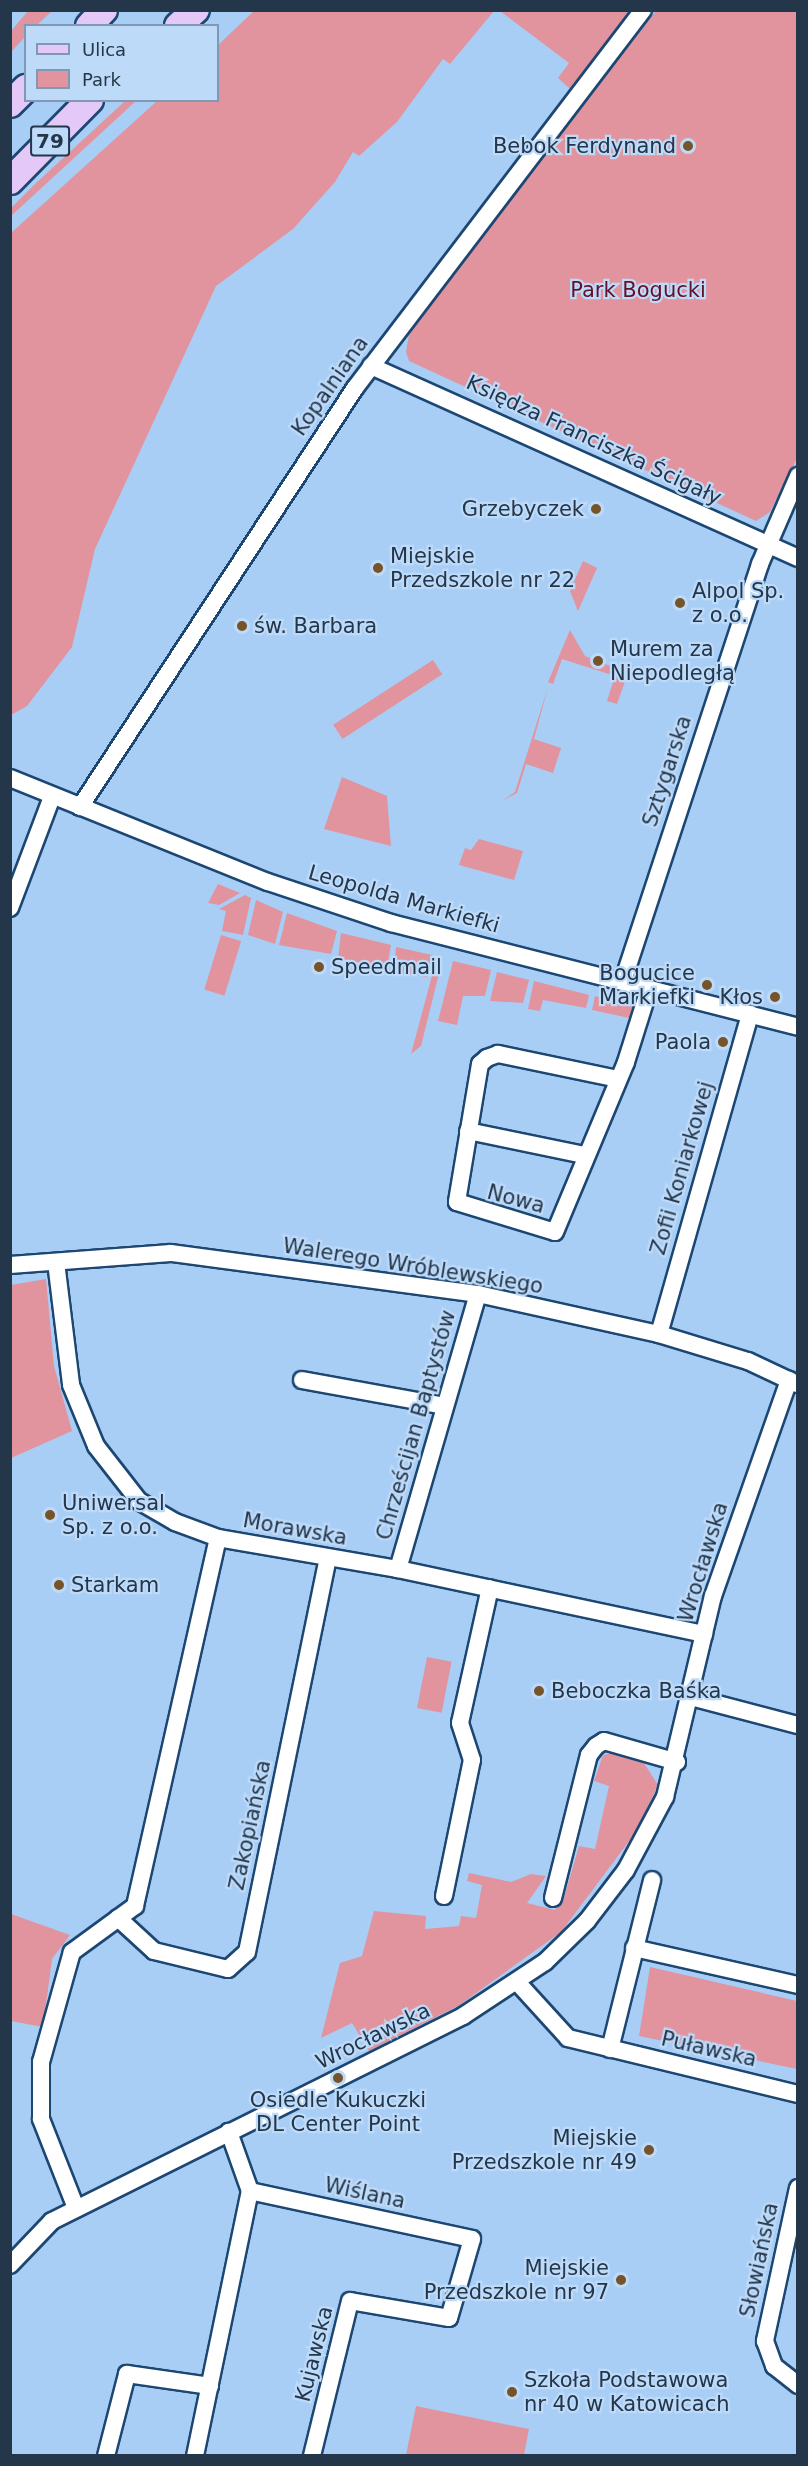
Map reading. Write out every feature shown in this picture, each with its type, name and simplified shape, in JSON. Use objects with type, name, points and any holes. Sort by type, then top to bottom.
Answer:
[{"type":"main road","points":[[90,24],[104,10]]},
{"type":"main road","points":[[166,24],[179,10]]},
{"type":"main road","points":[[180,24],[196,10]]},
{"type":"main road","name":"79","points":[[10,104],[24,90]]},
{"type":"main road","name":"79","points":[[10,181],[88,102]]},
{"type":"street","name":"Kopalniana","points":[[80,807],[371,366],[643,10]]},
{"type":"street","name":"Księdza Franciszka Ścigały","points":[[371,366],[644,484],[798,558]]},
{"type":"street","name":"Sztygarska","points":[[623,981],[767,545],[798,476]]},
{"type":"street","name":"Leopolda Markiefki","points":[[10,778],[52,797],[268,882],[391,922],[798,1027]]},
{"type":"street","points":[[10,908],[52,797]]},
{"type":"street","name":"Nowa","points":[[618,1079],[498,1054],[487,1058],[480,1064],[457,1202],[555,1232],[584,1155],[618,1079],[649,989]]},
{"type":"street","name":"Zofii Koniarkowej","points":[[659,1334],[750,1014]]},
{"type":"street","points":[[468,1131],[584,1155]]},
{"type":"street","name":"Walerego Wróblewskiego","points":[[10,1265],[171,1253],[478,1294],[659,1334],[748,1361],[793,1382]]},
{"type":"street","name":"Morawska","points":[[56,1262],[71,1385],[96,1446],[139,1501],[175,1522],[218,1538],[398,1569],[704,1634]]},
{"type":"street","name":"Chrześcijan Baptystów","points":[[398,1569],[478,1294]]},
{"type":"street","points":[[303,1380],[445,1406]]},
{"type":"street","name":"Wrocławska","points":[[10,2265],[32,2238],[76,2208],[463,2016],[518,1983],[571,1939],[607,1897],[651,1827],[677,1762],[704,1634],[724,1560],[793,1382]]},
{"type":"street","points":[[76,2208],[41,2119],[41,2062],[64,1967],[72,1952],[135,1906],[218,1538]]},
{"type":"street","name":"Zakopiańska","points":[[118,1918],[154,1951],[228,1969],[247,1953],[328,1558]]},
{"type":"street","points":[[444,1896],[472,1760],[460,1723],[490,1588]]},
{"type":"street","points":[[691,1696],[798,1725]]},
{"type":"street","points":[[554,1898],[589,1755],[596,1746],[604,1741],[677,1762]]},
{"type":"street","points":[[610,2049],[652,1880]]},
{"type":"street","points":[[634,1948],[798,1985]]},
{"type":"street","name":"Puławska","points":[[518,1983],[568,2038],[798,2094]]},
{"type":"street","points":[[195,2456],[250,2191],[229,2132]]},
{"type":"street","name":"Słowiańska","points":[[798,2188],[765,2341],[774,2366],[798,2385]]},
{"type":"street","name":"Wiślana","points":[[250,2191],[472,2239]]},
{"type":"street","name":"Kujawska","points":[[312,2456],[350,2301],[449,2318],[472,2239]]},
{"type":"street","points":[[106,2456],[127,2374],[210,2386]]},
{"type":"green space","points":[[255,10],[494,11],[450,64],[443,59],[397,122],[359,156],[353,152],[335,182],[293,229],[216,286],[95,549],[72,647],[27,706],[11,715],[11,233],[156,102],[219,102],[219,44]]},
{"type":"green space","points":[[28,11],[52,11],[38,24],[24,24],[24,38],[11,52],[11,31]]},
{"type":"green space","points":[[500,11],[631,11],[570,89],[558,78],[569,63]]},
{"type":"green space","name":"Park Bogucki","points":[[656,11],[797,11],[797,458],[770,512],[756,521],[409,361],[406,352],[410,329],[448,277]]},
{"type":"green space","points":[[124,102],[135,102],[11,216],[11,208]]},
{"type":"green space","points":[[583,561],[597,568],[578,611],[570,591]]},
{"type":"green space","points":[[570,630],[585,656],[628,673],[617,704],[607,701],[615,676],[562,659],[553,684],[548,682]]},
{"type":"green space","points":[[433,660],[442,674],[342,739],[333,725]]},
{"type":"green space","points":[[548,687],[534,739],[561,748],[553,773],[526,764],[517,793],[502,801],[515,792]]},
{"type":"green space","points":[[342,777],[387,796],[391,846],[324,829]]},
{"type":"green space","points":[[479,839],[523,851],[514,880],[459,865],[465,848],[471,850]]},
{"type":"green space","points":[[218,884],[240,893],[219,905],[208,903]]},
{"type":"green space","points":[[245,895],[251,898],[243,935],[222,931],[226,911],[219,909]]},
{"type":"green space","points":[[256,900],[283,912],[275,944],[248,935]]},
{"type":"green space","points":[[287,913],[337,931],[331,954],[279,945]]},
{"type":"green space","points":[[341,933],[391,945],[387,967],[338,959]]},
{"type":"green space","points":[[221,935],[241,941],[224,996],[204,990]]},
{"type":"green space","points":[[396,947],[432,955],[427,977],[394,972]]},
{"type":"green space","points":[[437,957],[441,965],[421,1046],[411,1054]]},
{"type":"green space","points":[[453,961],[491,970],[485,996],[463,996],[457,1025],[438,1021]]},
{"type":"green space","points":[[497,972],[529,980],[523,1003],[490,1001]]},
{"type":"green space","points":[[534,981],[589,995],[586,1008],[543,1000],[540,1011],[528,1009]]},
{"type":"green space","points":[[595,996],[634,1006],[634,1019],[592,1010]]},
{"type":"green space","points":[[46,1279],[54,1366],[72,1431],[11,1458],[11,1285]]},
{"type":"green space","points":[[427,1657],[452,1662],[442,1713],[417,1708]]},
{"type":"green space","points":[[612,1753],[642,1760],[658,1785],[636,1832],[561,1932],[458,2006],[369,2051],[352,2023],[321,2038],[340,1963],[362,1956],[374,1911],[426,1916],[425,1929],[459,1926],[461,1916],[476,1918],[482,1885],[467,1881],[469,1873],[511,1882],[531,1874],[546,1876],[527,1903],[555,1910],[564,1898],[579,1846],[595,1849],[609,1786],[594,1781],[603,1755]]},
{"type":"green space","points":[[11,1914],[70,1935],[52,1959],[43,2027],[11,2021]]},
{"type":"green space","points":[[650,1967],[797,2001],[797,2069],[639,2036]]},
{"type":"green space","points":[[416,2406],[529,2429],[524,2455],[406,2455]]},
{"type":"place","name":"Bebok Ferdynand","points":[[688,146]]},
{"type":"place","name":"Grzebyczek","points":[[596,509]]},
{"type":"place","name":"Miejskie Przedszkole nr 22","points":[[378,568]]},
{"type":"place","name":"Alpol Sp. z o.o.","points":[[680,603]]},
{"type":"place","name":"św. Barbara","points":[[242,626]]},
{"type":"place","name":"Murem za Niepodległą","points":[[598,661]]},
{"type":"place","name":"Speedmail","points":[[319,967]]},
{"type":"place","name":"Bogucice Markiefki","points":[[707,985]]},
{"type":"place","name":"Kłos","points":[[775,997]]},
{"type":"place","name":"Paola","points":[[723,1042]]},
{"type":"place","name":"Uniwersal Sp. z o.o.","points":[[50,1515]]},
{"type":"place","name":"Starkam","points":[[59,1585]]},
{"type":"place","name":"Beboczka Baśka","points":[[539,1691]]},
{"type":"place","name":"Osiedle Kukuczki DL Center Point","points":[[338,2078]]},
{"type":"place","name":"Miejskie Przedszkole nr 49","points":[[649,2150]]},
{"type":"place","name":"Miejskie Przedszkole nr 97","points":[[621,2280]]},
{"type":"place","name":"Szkoła Podstawowa nr 40 w Katowicach","points":[[512,2392]]}]
